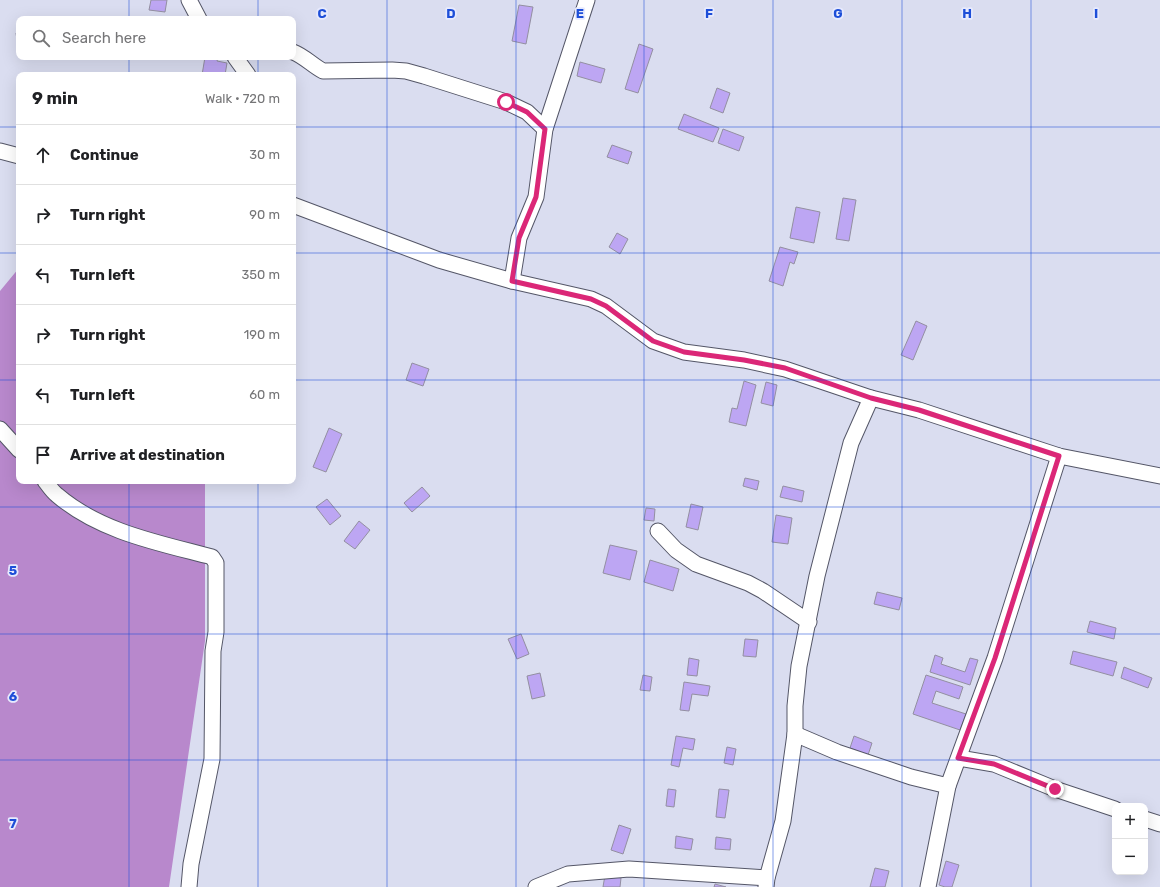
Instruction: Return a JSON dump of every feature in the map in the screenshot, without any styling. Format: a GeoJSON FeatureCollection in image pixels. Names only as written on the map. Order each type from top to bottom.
{"type":"FeatureCollection","features":[{"type":"Feature","properties":{"kind":"street"},"geometry":{"type":"LineString","coordinates":[[189,0],[197,16]]}},
{"type":"Feature","properties":{"kind":"street"},"geometry":{"type":"LineString","coordinates":[[512,281],[519,238],[536,197],[545,129],[587,0]]}},
{"type":"Feature","properties":{"kind":"street"},"geometry":{"type":"LineString","coordinates":[[296,54],[324,71],[392,70],[406,71],[424,76],[506,102],[527,112],[545,129]]}},
{"type":"Feature","properties":{"kind":"street"},"geometry":{"type":"LineString","coordinates":[[237,60],[246,72]]}},
{"type":"Feature","properties":{"kind":"street"},"geometry":{"type":"LineString","coordinates":[[0,151],[16,155]]}},
{"type":"Feature","properties":{"kind":"street"},"geometry":{"type":"LineString","coordinates":[[296,206],[439,260],[512,281],[591,299],[606,306],[653,341],[684,352],[744,360],[785,368],[871,398],[919,410],[1059,456],[1160,476]]}},
{"type":"Feature","properties":{"kind":"street"},"geometry":{"type":"LineString","coordinates":[[536,887],[568,874],[629,870],[767,883],[783,821],[795,734],[797,687],[817,576],[851,443],[871,398]]}},
{"type":"Feature","properties":{"kind":"street"},"geometry":{"type":"LineString","coordinates":[[0,429],[16,447]]}},
{"type":"Feature","properties":{"kind":"street"},"geometry":{"type":"LineString","coordinates":[[928,887],[948,786],[995,658],[1059,456]]}},
{"type":"Feature","properties":{"kind":"street"},"geometry":{"type":"LineString","coordinates":[[48,484],[56,494],[73,508],[99,522],[126,533],[161,544],[212,557],[216,563],[216,632],[213,651],[212,759],[191,864],[189,887]]}},
{"type":"Feature","properties":{"kind":"street"},"geometry":{"type":"LineString","coordinates":[[658,531],[676,550],[696,564],[748,583],[763,591],[809,622]]}},
{"type":"Feature","properties":{"kind":"street"},"geometry":{"type":"LineString","coordinates":[[795,734],[859,760],[912,777],[948,786]]}},
{"type":"Feature","properties":{"kind":"street"},"geometry":{"type":"LineString","coordinates":[[958,758],[994,764],[1055,789],[1112,808]]}},
{"type":"Feature","properties":{"kind":"street"},"geometry":{"type":"LineString","coordinates":[[1148,820],[1160,824]]}},
{"type":"Feature","properties":{"kind":"shaded area"},"geometry":{"type":"Polygon","coordinates":[[[16,272],[16,484],[205,484],[205,641],[169,887],[0,887],[0,291],[16,272]]]}},
{"type":"Feature","properties":{"kind":"building"},"geometry":{"type":"Polygon","coordinates":[[[151,0],[167,0],[165,12],[149,10],[151,0]]]}},
{"type":"Feature","properties":{"kind":"building"},"geometry":{"type":"Polygon","coordinates":[[[519,5],[533,7],[526,44],[512,41],[519,5]]]}},
{"type":"Feature","properties":{"kind":"building"},"geometry":{"type":"Polygon","coordinates":[[[639,44],[653,49],[638,93],[625,89],[639,44]]]}},
{"type":"Feature","properties":{"kind":"building"},"geometry":{"type":"Polygon","coordinates":[[[204,60],[217,60],[227,63],[226,72],[202,72],[204,60]]]}},
{"type":"Feature","properties":{"kind":"building"},"geometry":{"type":"Polygon","coordinates":[[[580,62],[605,69],[601,83],[577,76],[580,62]]]}},
{"type":"Feature","properties":{"kind":"building"},"geometry":{"type":"Polygon","coordinates":[[[717,88],[730,93],[723,113],[710,108],[717,88]]]}},
{"type":"Feature","properties":{"kind":"building"},"geometry":{"type":"Polygon","coordinates":[[[684,114],[719,128],[713,142],[678,129],[684,114]]]}},
{"type":"Feature","properties":{"kind":"building"},"geometry":{"type":"Polygon","coordinates":[[[723,129],[744,137],[739,151],[718,143],[723,129]]]}},
{"type":"Feature","properties":{"kind":"building"},"geometry":{"type":"Polygon","coordinates":[[[612,145],[632,152],[628,164],[607,157],[612,145]]]}},
{"type":"Feature","properties":{"kind":"building"},"geometry":{"type":"Polygon","coordinates":[[[843,198],[856,200],[849,241],[836,239],[843,198]]]}},
{"type":"Feature","properties":{"kind":"building"},"geometry":{"type":"Polygon","coordinates":[[[796,207],[820,212],[814,243],[790,238],[796,207]]]}},
{"type":"Feature","properties":{"kind":"building"},"geometry":{"type":"Polygon","coordinates":[[[617,233],[628,239],[620,254],[609,247],[617,233]]]}},
{"type":"Feature","properties":{"kind":"building"},"geometry":{"type":"Polygon","coordinates":[[[780,247],[798,252],[794,264],[790,262],[783,286],[769,281],[780,247]]]}},
{"type":"Feature","properties":{"kind":"building"},"geometry":{"type":"Polygon","coordinates":[[[916,321],[927,326],[913,360],[901,355],[916,321]]]}},
{"type":"Feature","properties":{"kind":"building"},"geometry":{"type":"Polygon","coordinates":[[[412,363],[429,369],[423,386],[406,380],[412,363]]]}},
{"type":"Feature","properties":{"kind":"building"},"geometry":{"type":"Polygon","coordinates":[[[744,381],[756,385],[746,426],[729,422],[732,408],[737,409],[744,381]]]}},
{"type":"Feature","properties":{"kind":"building"},"geometry":{"type":"Polygon","coordinates":[[[766,382],[777,385],[773,406],[761,403],[766,382]]]}},
{"type":"Feature","properties":{"kind":"building"},"geometry":{"type":"Polygon","coordinates":[[[329,428],[342,434],[326,472],[313,467],[329,428]]]}},
{"type":"Feature","properties":{"kind":"building"},"geometry":{"type":"Polygon","coordinates":[[[745,478],[759,481],[757,490],[743,486],[745,478]]]}},
{"type":"Feature","properties":{"kind":"building"},"geometry":{"type":"Polygon","coordinates":[[[783,486],[804,491],[802,502],[780,497],[783,486]]]}},
{"type":"Feature","properties":{"kind":"building"},"geometry":{"type":"Polygon","coordinates":[[[422,487],[430,496],[412,512],[404,503],[422,487]]]}},
{"type":"Feature","properties":{"kind":"building"},"geometry":{"type":"Polygon","coordinates":[[[327,499],[341,516],[330,525],[316,507],[327,499]]]}},
{"type":"Feature","properties":{"kind":"building"},"geometry":{"type":"Polygon","coordinates":[[[691,504],[703,507],[698,530],[686,527],[691,504]]]}},
{"type":"Feature","properties":{"kind":"building"},"geometry":{"type":"Polygon","coordinates":[[[646,508],[655,509],[654,521],[644,520],[646,508]]]}},
{"type":"Feature","properties":{"kind":"building"},"geometry":{"type":"Polygon","coordinates":[[[776,515],[792,518],[788,544],[772,542],[776,515]]]}},
{"type":"Feature","properties":{"kind":"building"},"geometry":{"type":"Polygon","coordinates":[[[359,521],[370,530],[355,549],[344,541],[359,521]]]}},
{"type":"Feature","properties":{"kind":"building"},"geometry":{"type":"Polygon","coordinates":[[[610,545],[637,551],[630,580],[603,573],[610,545]]]}},
{"type":"Feature","properties":{"kind":"building"},"geometry":{"type":"Polygon","coordinates":[[[650,560],[679,569],[673,591],[644,582],[650,560]]]}},
{"type":"Feature","properties":{"kind":"building"},"geometry":{"type":"Polygon","coordinates":[[[877,592],[902,598],[899,610],[874,604],[877,592]]]}},
{"type":"Feature","properties":{"kind":"building"},"geometry":{"type":"Polygon","coordinates":[[[1090,621],[1116,628],[1114,639],[1087,632],[1090,621]]]}},
{"type":"Feature","properties":{"kind":"building"},"geometry":{"type":"Polygon","coordinates":[[[521,634],[529,654],[517,659],[508,639],[521,634]]]}},
{"type":"Feature","properties":{"kind":"building"},"geometry":{"type":"Polygon","coordinates":[[[745,639],[758,640],[756,657],[743,656],[745,639]]]}},
{"type":"Feature","properties":{"kind":"building"},"geometry":{"type":"Polygon","coordinates":[[[1073,651],[1117,662],[1113,676],[1070,664],[1073,651]]]}},
{"type":"Feature","properties":{"kind":"building"},"geometry":{"type":"Polygon","coordinates":[[[935,655],[943,658],[941,664],[965,672],[970,658],[978,660],[970,685],[930,672],[935,655]]]}},
{"type":"Feature","properties":{"kind":"building"},"geometry":{"type":"Polygon","coordinates":[[[689,658],[699,660],[697,676],[687,675],[689,658]]]}},
{"type":"Feature","properties":{"kind":"building"},"geometry":{"type":"Polygon","coordinates":[[[1124,667],[1152,678],[1148,688],[1121,678],[1124,667]]]}},
{"type":"Feature","properties":{"kind":"building"},"geometry":{"type":"Polygon","coordinates":[[[540,673],[545,696],[532,699],[527,676],[540,673]]]}},
{"type":"Feature","properties":{"kind":"building"},"geometry":{"type":"Polygon","coordinates":[[[643,675],[652,677],[650,691],[640,690],[643,675]]]}},
{"type":"Feature","properties":{"kind":"building"},"geometry":{"type":"Polygon","coordinates":[[[926,675],[963,687],[959,699],[936,691],[932,703],[966,714],[960,730],[913,714],[926,675]]]}},
{"type":"Feature","properties":{"kind":"building"},"geometry":{"type":"Polygon","coordinates":[[[684,682],[710,686],[708,696],[692,694],[689,711],[680,710],[684,682]]]}},
{"type":"Feature","properties":{"kind":"building"},"geometry":{"type":"Polygon","coordinates":[[[676,736],[695,739],[693,750],[683,748],[679,767],[671,765],[676,736]]]}},
{"type":"Feature","properties":{"kind":"building"},"geometry":{"type":"Polygon","coordinates":[[[854,736],[872,743],[868,755],[850,748],[854,736]]]}},
{"type":"Feature","properties":{"kind":"building"},"geometry":{"type":"Polygon","coordinates":[[[727,747],[736,749],[733,765],[724,763],[727,747]]]}},
{"type":"Feature","properties":{"kind":"building"},"geometry":{"type":"Polygon","coordinates":[[[668,789],[676,790],[674,807],[666,806],[668,789]]]}},
{"type":"Feature","properties":{"kind":"building"},"geometry":{"type":"Polygon","coordinates":[[[719,789],[729,790],[725,818],[716,817],[719,789]]]}},
{"type":"Feature","properties":{"kind":"building"},"geometry":{"type":"Polygon","coordinates":[[[619,825],[631,829],[623,854],[611,850],[619,825]]]}},
{"type":"Feature","properties":{"kind":"building"},"geometry":{"type":"Polygon","coordinates":[[[676,836],[693,839],[691,850],[675,848],[676,836]]]}},
{"type":"Feature","properties":{"kind":"building"},"geometry":{"type":"Polygon","coordinates":[[[716,837],[731,839],[730,850],[715,849],[716,837]]]}},
{"type":"Feature","properties":{"kind":"building"},"geometry":{"type":"Polygon","coordinates":[[[946,861],[959,865],[952,887],[939,885],[946,861]]]}},
{"type":"Feature","properties":{"kind":"building"},"geometry":{"type":"Polygon","coordinates":[[[875,868],[889,871],[885,887],[870,887],[875,868]]]}},
{"type":"Feature","properties":{"kind":"building"},"geometry":{"type":"Polygon","coordinates":[[[605,875],[621,878],[620,887],[603,887],[605,875]]]}},
{"type":"Feature","properties":{"kind":"building"},"geometry":{"type":"Polygon","coordinates":[[[715,884],[726,887],[714,887],[715,884]]]}},
{"type":"Feature","properties":{"kind":"route"},"geometry":{"type":"LineString","coordinates":[[506,102],[527,112],[545,129],[536,197],[519,238],[512,281],[591,299],[606,306],[653,341],[684,352],[744,360],[785,368],[871,398],[919,410],[1059,456],[995,658],[958,758],[994,764],[1055,789]]}}]}
